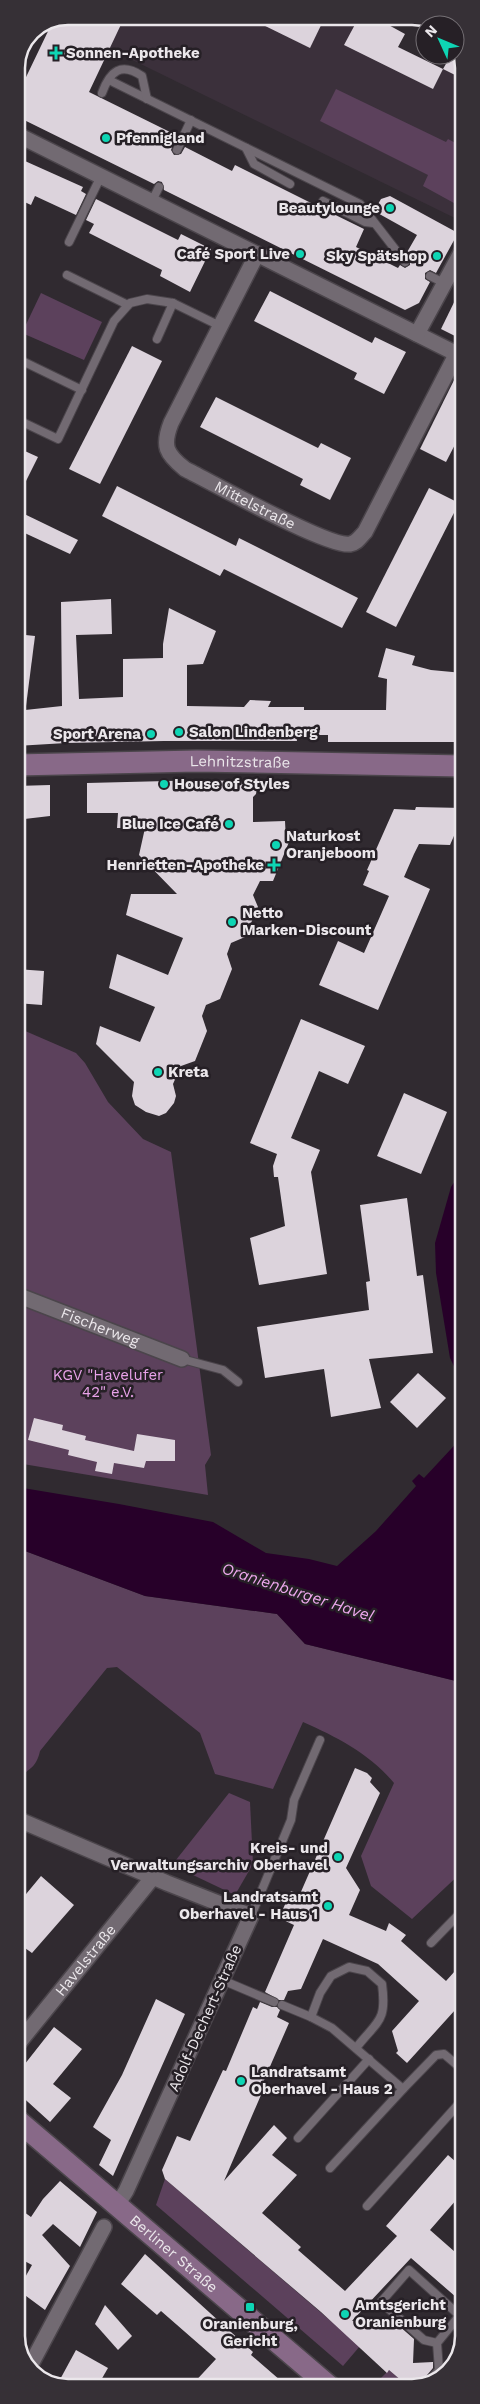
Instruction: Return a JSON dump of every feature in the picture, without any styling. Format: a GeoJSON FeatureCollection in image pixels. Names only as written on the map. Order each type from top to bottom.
{"type":"FeatureCollection","features":[{"type":"Feature","properties":{"kind":"main road","name":"Lehnitzstraße"},"geometry":{"type":"LineString","coordinates":[[25,764],[197,761],[455,766]]}},
{"type":"Feature","properties":{"kind":"main road","name":"Berliner Straße"},"geometry":{"type":"LineString","coordinates":[[25,2127],[321,2379]]}},
{"type":"Feature","properties":{"kind":"street","name":"Mittelstraße"},"geometry":{"type":"LineString","coordinates":[[25,138],[455,353]]}},
{"type":"Feature","properties":{"kind":"street","name":"Mittelstraße"},"geometry":{"type":"LineString","coordinates":[[257,254],[165,437],[166,448],[173,459],[185,469],[323,539],[344,544],[357,542],[365,532],[455,364]]}},
{"type":"Feature","properties":{"kind":"street"},"geometry":{"type":"LineString","coordinates":[[417,334],[437,280],[455,259]]}},
{"type":"Feature","properties":{"kind":"street","name":"Fischerweg"},"geometry":{"type":"LineString","coordinates":[[25,1298],[182,1359]]}},
{"type":"Feature","properties":{"kind":"street"},"geometry":{"type":"LineString","coordinates":[[25,1822],[251,1916]]}},
{"type":"Feature","properties":{"kind":"street","name":"Havelstraße"},"geometry":{"type":"LineString","coordinates":[[25,2034],[153,1877]]}},
{"type":"Feature","properties":{"kind":"street","name":"Adolf-Dechert-Straße"},"geometry":{"type":"LineString","coordinates":[[117,2205],[251,1916]]}},
{"type":"Feature","properties":{"kind":"street"},"geometry":{"type":"LineString","coordinates":[[33,2361],[104,2227]]}},
{"type":"Feature","properties":{"kind":"lane"},"geometry":{"type":"LineString","coordinates":[[102,93],[108,80],[123,68],[132,69],[142,76],[147,99]]}},
{"type":"Feature","properties":{"kind":"lane"},"geometry":{"type":"LineString","coordinates":[[113,82],[360,204],[405,262]]}},
{"type":"Feature","properties":{"kind":"lane"},"geometry":{"type":"LineString","coordinates":[[177,150],[191,120]]}},
{"type":"Feature","properties":{"kind":"lane"},"geometry":{"type":"LineString","coordinates":[[246,148],[254,164],[290,184]]}},
{"type":"Feature","properties":{"kind":"lane"},"geometry":{"type":"LineString","coordinates":[[69,242],[102,176]]}},
{"type":"Feature","properties":{"kind":"lane"},"geometry":{"type":"LineString","coordinates":[[152,201],[159,187]]}},
{"type":"Feature","properties":{"kind":"lane"},"geometry":{"type":"LineString","coordinates":[[324,201],[366,222],[373,223]]}},
{"type":"Feature","properties":{"kind":"lane"},"geometry":{"type":"LineString","coordinates":[[67,276],[128,306]]}},
{"type":"Feature","properties":{"kind":"lane"},"geometry":{"type":"LineString","coordinates":[[25,424],[58,440],[114,321],[130,303],[147,299],[173,304],[220,326]]}},
{"type":"Feature","properties":{"kind":"lane"},"geometry":{"type":"LineString","coordinates":[[157,340],[173,304]]}},
{"type":"Feature","properties":{"kind":"lane"},"geometry":{"type":"LineString","coordinates":[[25,362],[82,390]]}},
{"type":"Feature","properties":{"kind":"lane"},"geometry":{"type":"LineString","coordinates":[[182,1359],[223,1370],[238,1382]]}},
{"type":"Feature","properties":{"kind":"lane","name":"Adolf-Dechert-Straße"},"geometry":{"type":"LineString","coordinates":[[251,1916],[291,1820],[294,1800],[320,1740]]}},
{"type":"Feature","properties":{"kind":"lane"},"geometry":{"type":"LineString","coordinates":[[431,1944],[455,1919]]}},
{"type":"Feature","properties":{"kind":"lane"},"geometry":{"type":"LineString","coordinates":[[311,2017],[320,1993],[331,1976],[349,1967],[367,1971],[382,1984],[383,2016],[356,2048]]}},
{"type":"Feature","properties":{"kind":"lane"},"geometry":{"type":"LineString","coordinates":[[222,1980],[311,2017],[332,2028],[403,2089]]}},
{"type":"Feature","properties":{"kind":"lane"},"geometry":{"type":"LineString","coordinates":[[330,2168],[436,2055],[444,2054],[455,2063]]}},
{"type":"Feature","properties":{"kind":"lane"},"geometry":{"type":"LineString","coordinates":[[298,2138],[369,2059]]}},
{"type":"Feature","properties":{"kind":"lane"},"geometry":{"type":"LineString","coordinates":[[367,2206],[455,2108]]}},
{"type":"Feature","properties":{"kind":"lane"},"geometry":{"type":"LineString","coordinates":[[437,2342],[424,2340],[381,2302],[409,2270],[455,2306]]}},
{"type":"Feature","properties":{"kind":"lane"},"geometry":{"type":"LineString","coordinates":[[439,2369],[437,2342],[455,2320]]}},
{"type":"Feature","properties":{"kind":"shaded area"},"geometry":{"type":"Polygon","coordinates":[[[353,25],[415,55],[415,65],[435,65],[455,75],[455,218],[63,26],[353,25]]]}},
{"type":"Feature","properties":{"kind":"green space"},"geometry":{"type":"Polygon","coordinates":[[[336,89],[446,142],[448,139],[455,143],[455,204],[423,186],[428,175],[320,121],[336,89]]]}},
{"type":"Feature","properties":{"kind":"green space"},"geometry":{"type":"Polygon","coordinates":[[[41,293],[102,322],[84,360],[25,334],[25,327],[41,293]]]}},
{"type":"Feature","properties":{"kind":"green space","name":"KGV \"Havelufer 42\" e.V."},"geometry":{"type":"Polygon","coordinates":[[[25,1031],[76,1053],[85,1063],[108,1102],[143,1139],[171,1152],[211,1455],[205,1465],[208,1495],[25,1464],[25,1031]]]}},
{"type":"Feature","properties":{"kind":"green space"},"geometry":{"type":"Polygon","coordinates":[[[25,1551],[145,1596],[277,1614],[305,1644],[455,1681],[455,1878],[412,1919],[371,1886],[361,1856],[394,1783],[374,1763],[340,1740],[303,1722],[273,1789],[215,1774],[200,1733],[117,1667],[107,1668],[40,1751],[33,1766],[25,1773],[25,1551]]]}},
{"type":"Feature","properties":{"kind":"green space"},"geometry":{"type":"Polygon","coordinates":[[[229,1793],[250,1802],[253,1864],[235,1895],[172,1865],[229,1793]]]}},
{"type":"Feature","properties":{"kind":"green space"},"geometry":{"type":"Polygon","coordinates":[[[165,2179],[360,2346],[343,2366],[156,2205],[165,2179]]]}},
{"type":"Feature","properties":{"kind":"green space"},"geometry":{"type":"Polygon","coordinates":[[[389,2370],[400,2379],[380,2379],[389,2370]]]}},
{"type":"Feature","properties":{"kind":"water"},"geometry":{"type":"Polygon","coordinates":[[[455,1181],[455,1368],[450,1358],[436,1273],[435,1243],[451,1187],[455,1181]]]}},
{"type":"Feature","properties":{"kind":"water","name":"Oranienburger Havel"},"geometry":{"type":"Polygon","coordinates":[[[455,1445],[455,1681],[305,1644],[277,1614],[145,1596],[25,1551],[25,1488],[213,1522],[266,1553],[309,1559],[337,1566],[376,1531],[416,1486],[412,1481],[419,1474],[424,1478],[455,1445]]]}},
{"type":"Feature","properties":{"kind":"building"},"geometry":{"type":"Polygon","coordinates":[[[68,25],[121,25],[89,92],[174,134],[171,140],[174,142],[171,150],[174,155],[181,154],[185,147],[232,171],[235,165],[364,229],[356,247],[398,268],[400,265],[405,268],[410,265],[406,254],[417,235],[374,211],[381,199],[390,196],[455,231],[455,238],[436,273],[430,270],[425,273],[425,279],[430,282],[419,303],[405,310],[164,190],[162,182],[158,181],[154,184],[25,120],[25,79],[49,30],[68,25]]]}},
{"type":"Feature","properties":{"kind":"building"},"geometry":{"type":"Polygon","coordinates":[[[263,25],[321,25],[310,48],[263,25]]]}},
{"type":"Feature","properties":{"kind":"building"},"geometry":{"type":"Polygon","coordinates":[[[355,25],[389,25],[405,34],[398,47],[415,55],[415,65],[435,65],[443,69],[433,89],[344,45],[355,25]]]}},
{"type":"Feature","properties":{"kind":"building"},"geometry":{"type":"Polygon","coordinates":[[[445,65],[455,65],[455,75],[443,69],[445,65]]]}},
{"type":"Feature","properties":{"kind":"building"},"geometry":{"type":"Polygon","coordinates":[[[25,161],[83,187],[81,191],[86,194],[76,215],[35,196],[31,205],[25,202],[25,161]]]}},
{"type":"Feature","properties":{"kind":"building"},"geometry":{"type":"Polygon","coordinates":[[[96,199],[178,240],[181,234],[211,249],[190,292],[160,276],[162,270],[89,233],[94,224],[86,220],[96,199]]]}},
{"type":"Feature","properties":{"kind":"building"},"geometry":{"type":"Polygon","coordinates":[[[270,291],[372,343],[375,337],[406,352],[384,394],[354,379],[357,373],[254,321],[270,291]]]}},
{"type":"Feature","properties":{"kind":"building"},"geometry":{"type":"Polygon","coordinates":[[[455,300],[455,336],[441,329],[455,300]]]}},
{"type":"Feature","properties":{"kind":"building"},"geometry":{"type":"Polygon","coordinates":[[[132,346],[162,361],[100,484],[69,469],[132,346]]]}},
{"type":"Feature","properties":{"kind":"building"},"geometry":{"type":"Polygon","coordinates":[[[455,378],[455,445],[446,462],[420,449],[455,378]]]}},
{"type":"Feature","properties":{"kind":"building"},"geometry":{"type":"Polygon","coordinates":[[[216,397],[318,448],[321,443],[351,458],[330,500],[300,485],[303,479],[200,427],[216,397]]]}},
{"type":"Feature","properties":{"kind":"building"},"geometry":{"type":"Polygon","coordinates":[[[25,451],[38,457],[25,483],[25,451]]]}},
{"type":"Feature","properties":{"kind":"building"},"geometry":{"type":"Polygon","coordinates":[[[117,486],[236,546],[239,538],[358,598],[342,628],[224,569],[220,576],[102,516],[117,486]]]}},
{"type":"Feature","properties":{"kind":"building"},"geometry":{"type":"Polygon","coordinates":[[[429,488],[455,501],[455,511],[396,627],[366,612],[429,488]]]}},
{"type":"Feature","properties":{"kind":"building"},"geometry":{"type":"Polygon","coordinates":[[[25,514],[78,540],[70,554],[25,533],[25,514]]]}},
{"type":"Feature","properties":{"kind":"building"},"geometry":{"type":"Polygon","coordinates":[[[111,599],[112,634],[76,635],[79,699],[123,697],[123,659],[163,658],[163,644],[169,608],[216,631],[203,664],[187,665],[187,706],[244,707],[250,700],[271,701],[268,707],[304,707],[304,710],[386,710],[387,679],[378,677],[386,648],[415,656],[412,665],[431,670],[455,672],[455,742],[328,742],[328,735],[296,735],[297,741],[164,741],[25,745],[25,710],[62,706],[61,602],[111,599]]]}},
{"type":"Feature","properties":{"kind":"building"},"geometry":{"type":"Polygon","coordinates":[[[25,635],[35,636],[25,706],[25,635]]]}},
{"type":"Feature","properties":{"kind":"building"},"geometry":{"type":"Polygon","coordinates":[[[207,780],[252,782],[257,787],[256,794],[253,797],[253,822],[285,821],[286,841],[289,842],[273,881],[260,881],[253,895],[258,907],[245,937],[231,943],[227,954],[232,969],[220,999],[206,1005],[202,1016],[207,1031],[195,1061],[181,1066],[173,1084],[176,1096],[174,1103],[166,1113],[159,1116],[146,1112],[135,1105],[132,1096],[134,1082],[96,1044],[100,1026],[140,1042],[155,1007],[109,988],[117,954],[168,975],[183,938],[126,915],[131,894],[177,894],[139,855],[145,828],[117,828],[118,813],[87,813],[87,783],[207,780]]]}},
{"type":"Feature","properties":{"kind":"building"},"geometry":{"type":"Polygon","coordinates":[[[50,785],[50,816],[25,819],[25,786],[50,785]]]}},
{"type":"Feature","properties":{"kind":"building"},"geometry":{"type":"Polygon","coordinates":[[[416,807],[455,808],[455,833],[450,845],[419,844],[414,854],[404,877],[430,889],[378,1010],[319,985],[338,941],[364,953],[389,896],[363,885],[369,871],[367,870],[394,809],[415,810],[416,807]]]}},
{"type":"Feature","properties":{"kind":"building"},"geometry":{"type":"Polygon","coordinates":[[[25,970],[44,971],[42,1005],[25,1004],[25,970]]]}},
{"type":"Feature","properties":{"kind":"building"},"geometry":{"type":"Polygon","coordinates":[[[301,1019],[365,1046],[348,1084],[319,1071],[291,1138],[320,1150],[311,1172],[327,1274],[259,1285],[250,1238],[285,1226],[278,1177],[274,1177],[273,1166],[277,1154],[250,1143],[301,1019]]]}},
{"type":"Feature","properties":{"kind":"building"},"geometry":{"type":"Polygon","coordinates":[[[404,1093],[447,1112],[421,1174],[377,1156],[404,1093]]]}},
{"type":"Feature","properties":{"kind":"building"},"geometry":{"type":"Polygon","coordinates":[[[407,1198],[417,1276],[423,1275],[433,1353],[369,1359],[381,1408],[331,1417],[324,1369],[265,1378],[257,1327],[369,1310],[366,1282],[370,1281],[360,1205],[407,1198]]]}},
{"type":"Feature","properties":{"kind":"building"},"geometry":{"type":"Polygon","coordinates":[[[418,1373],[446,1398],[417,1428],[390,1402],[418,1373]]]}},
{"type":"Feature","properties":{"kind":"building"},"geometry":{"type":"Polygon","coordinates":[[[34,1418],[63,1425],[62,1430],[86,1436],[85,1440],[134,1451],[137,1434],[175,1440],[175,1461],[146,1461],[144,1468],[114,1463],[112,1474],[95,1471],[97,1462],[68,1455],[69,1450],[28,1440],[34,1418]]]}},
{"type":"Feature","properties":{"kind":"building","name":"Landratsamt Oberhavel - Haus 1"},"geometry":{"type":"Polygon","coordinates":[[[355,1768],[367,1773],[372,1778],[370,1782],[380,1793],[346,1868],[360,1890],[349,1915],[386,1931],[389,1923],[406,1935],[401,1941],[446,1981],[455,1971],[455,2010],[407,2063],[396,2053],[398,2051],[392,2031],[419,2001],[378,1964],[323,1939],[301,1989],[288,1991],[284,2000],[279,2000],[265,1992],[294,1925],[279,1918],[291,1891],[300,1894],[355,1768]]]}},
{"type":"Feature","properties":{"kind":"building"},"geometry":{"type":"Polygon","coordinates":[[[41,1876],[74,1905],[32,1953],[25,1948],[25,1895],[41,1876]]]}},
{"type":"Feature","properties":{"kind":"building"},"geometry":{"type":"Polygon","coordinates":[[[156,1999],[185,2014],[113,2176],[99,2165],[111,2140],[93,2127],[122,2075],[156,1999]]]}},
{"type":"Feature","properties":{"kind":"building"},"geometry":{"type":"Polygon","coordinates":[[[260,2002],[277,2007],[280,2010],[277,2017],[289,2023],[258,2094],[261,2095],[224,2181],[274,2125],[287,2138],[272,2155],[297,2175],[262,2213],[301,2247],[298,2250],[345,2291],[397,2236],[386,2226],[448,2155],[455,2161],[455,2201],[430,2230],[455,2252],[455,2296],[411,2258],[352,2321],[390,2318],[414,2339],[413,2363],[433,2362],[433,2368],[425,2377],[400,2379],[389,2370],[387,2373],[321,2312],[165,2179],[162,2170],[177,2136],[190,2141],[223,2070],[226,2071],[253,2007],[257,2009],[260,2002]]]}},
{"type":"Feature","properties":{"kind":"building"},"geometry":{"type":"Polygon","coordinates":[[[54,2027],[82,2049],[53,2084],[71,2098],[50,2122],[25,2099],[25,2064],[54,2027]]]}},
{"type":"Feature","properties":{"kind":"building"},"geometry":{"type":"Polygon","coordinates":[[[60,2181],[97,2212],[80,2247],[53,2224],[42,2235],[70,2266],[45,2310],[25,2295],[25,2278],[32,2265],[25,2261],[25,2213],[31,2217],[43,2199],[60,2181]]]}},
{"type":"Feature","properties":{"kind":"building"},"geometry":{"type":"Polygon","coordinates":[[[145,2254],[253,2352],[251,2355],[279,2379],[197,2379],[216,2359],[161,2311],[157,2315],[121,2284],[145,2254]]]}},
{"type":"Feature","properties":{"kind":"building"},"geometry":{"type":"Polygon","coordinates":[[[105,2305],[132,2336],[118,2350],[95,2324],[105,2305]]]}},
{"type":"Feature","properties":{"kind":"building"},"geometry":{"type":"Polygon","coordinates":[[[76,2350],[108,2368],[102,2379],[61,2378],[76,2350]]]}},
{"type":"Feature","properties":{"kind":"place","name":"Sonnen-Apotheke"},"geometry":{"type":"Point","coordinates":[56,53]}},
{"type":"Feature","properties":{"kind":"place","name":"Pfennigland"},"geometry":{"type":"Point","coordinates":[106,138]}},
{"type":"Feature","properties":{"kind":"place","name":"Beautylounge"},"geometry":{"type":"Point","coordinates":[390,208]}},
{"type":"Feature","properties":{"kind":"place","name":"Café Sport Live"},"geometry":{"type":"Point","coordinates":[300,254]}},
{"type":"Feature","properties":{"kind":"place","name":"Sky Spätshop"},"geometry":{"type":"Point","coordinates":[437,256]}},
{"type":"Feature","properties":{"kind":"place","name":"Salon Lindenberg"},"geometry":{"type":"Point","coordinates":[179,732]}},
{"type":"Feature","properties":{"kind":"place","name":"Sport Arena"},"geometry":{"type":"Point","coordinates":[151,734]}},
{"type":"Feature","properties":{"kind":"place","name":"House of Styles"},"geometry":{"type":"Point","coordinates":[164,784]}},
{"type":"Feature","properties":{"kind":"place","name":"Blue Ice Café"},"geometry":{"type":"Point","coordinates":[229,824]}},
{"type":"Feature","properties":{"kind":"place","name":"Naturkost Oranjeboom"},"geometry":{"type":"Point","coordinates":[276,845]}},
{"type":"Feature","properties":{"kind":"place","name":"Henrietten-Apotheke"},"geometry":{"type":"Point","coordinates":[274,865]}},
{"type":"Feature","properties":{"kind":"place","name":"Netto Marken-Discount"},"geometry":{"type":"Point","coordinates":[232,922]}},
{"type":"Feature","properties":{"kind":"place","name":"Kreta"},"geometry":{"type":"Point","coordinates":[158,1072]}},
{"type":"Feature","properties":{"kind":"place","name":"Kreis- und Verwaltungsarchiv Oberhavel"},"geometry":{"type":"Point","coordinates":[338,1857]}},
{"type":"Feature","properties":{"kind":"place","name":"Landratsamt Oberhavel - Haus 1"},"geometry":{"type":"Point","coordinates":[328,1906]}},
{"type":"Feature","properties":{"kind":"place","name":"Landratsamt Oberhavel - Haus 2"},"geometry":{"type":"Point","coordinates":[241,2081]}},
{"type":"Feature","properties":{"kind":"place","name":"Oranienburg, Gericht"},"geometry":{"type":"Point","coordinates":[250,2307]}},
{"type":"Feature","properties":{"kind":"place","name":"Amtsgericht Oranienburg"},"geometry":{"type":"Point","coordinates":[345,2314]}}]}
